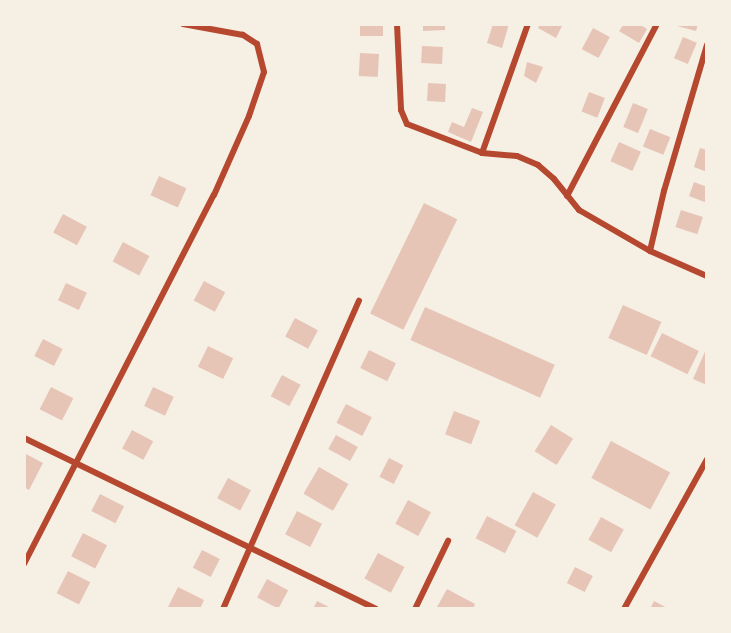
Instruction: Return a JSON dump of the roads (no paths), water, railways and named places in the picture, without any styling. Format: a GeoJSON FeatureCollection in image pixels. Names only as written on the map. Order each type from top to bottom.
{"type":"FeatureCollection","features":[{"type":"Feature","properties":{"kind":"street"},"geometry":{"type":"LineString","coordinates":[[24,564],[214,195],[249,116],[264,72],[257,44],[243,35],[183,24]]}},
{"type":"Feature","properties":{"kind":"street"},"geometry":{"type":"LineString","coordinates":[[397,24],[401,110],[407,124],[482,153],[517,156],[538,165],[579,210],[650,251],[707,276]]}},
{"type":"Feature","properties":{"kind":"street"},"geometry":{"type":"LineString","coordinates":[[482,153],[528,24]]}},
{"type":"Feature","properties":{"kind":"street"},"geometry":{"type":"LineString","coordinates":[[567,196],[657,24]]}},
{"type":"Feature","properties":{"kind":"street"},"geometry":{"type":"LineString","coordinates":[[650,251],[664,191],[707,45]]}},
{"type":"Feature","properties":{"kind":"street"},"geometry":{"type":"LineString","coordinates":[[222,609],[359,301]]}},
{"type":"Feature","properties":{"kind":"street"},"geometry":{"type":"LineString","coordinates":[[24,438],[376,609]]}},
{"type":"Feature","properties":{"kind":"street"},"geometry":{"type":"LineString","coordinates":[[624,609],[707,459]]}},
{"type":"Feature","properties":{"kind":"street"},"geometry":{"type":"LineString","coordinates":[[415,609],[448,541]]}}]}
